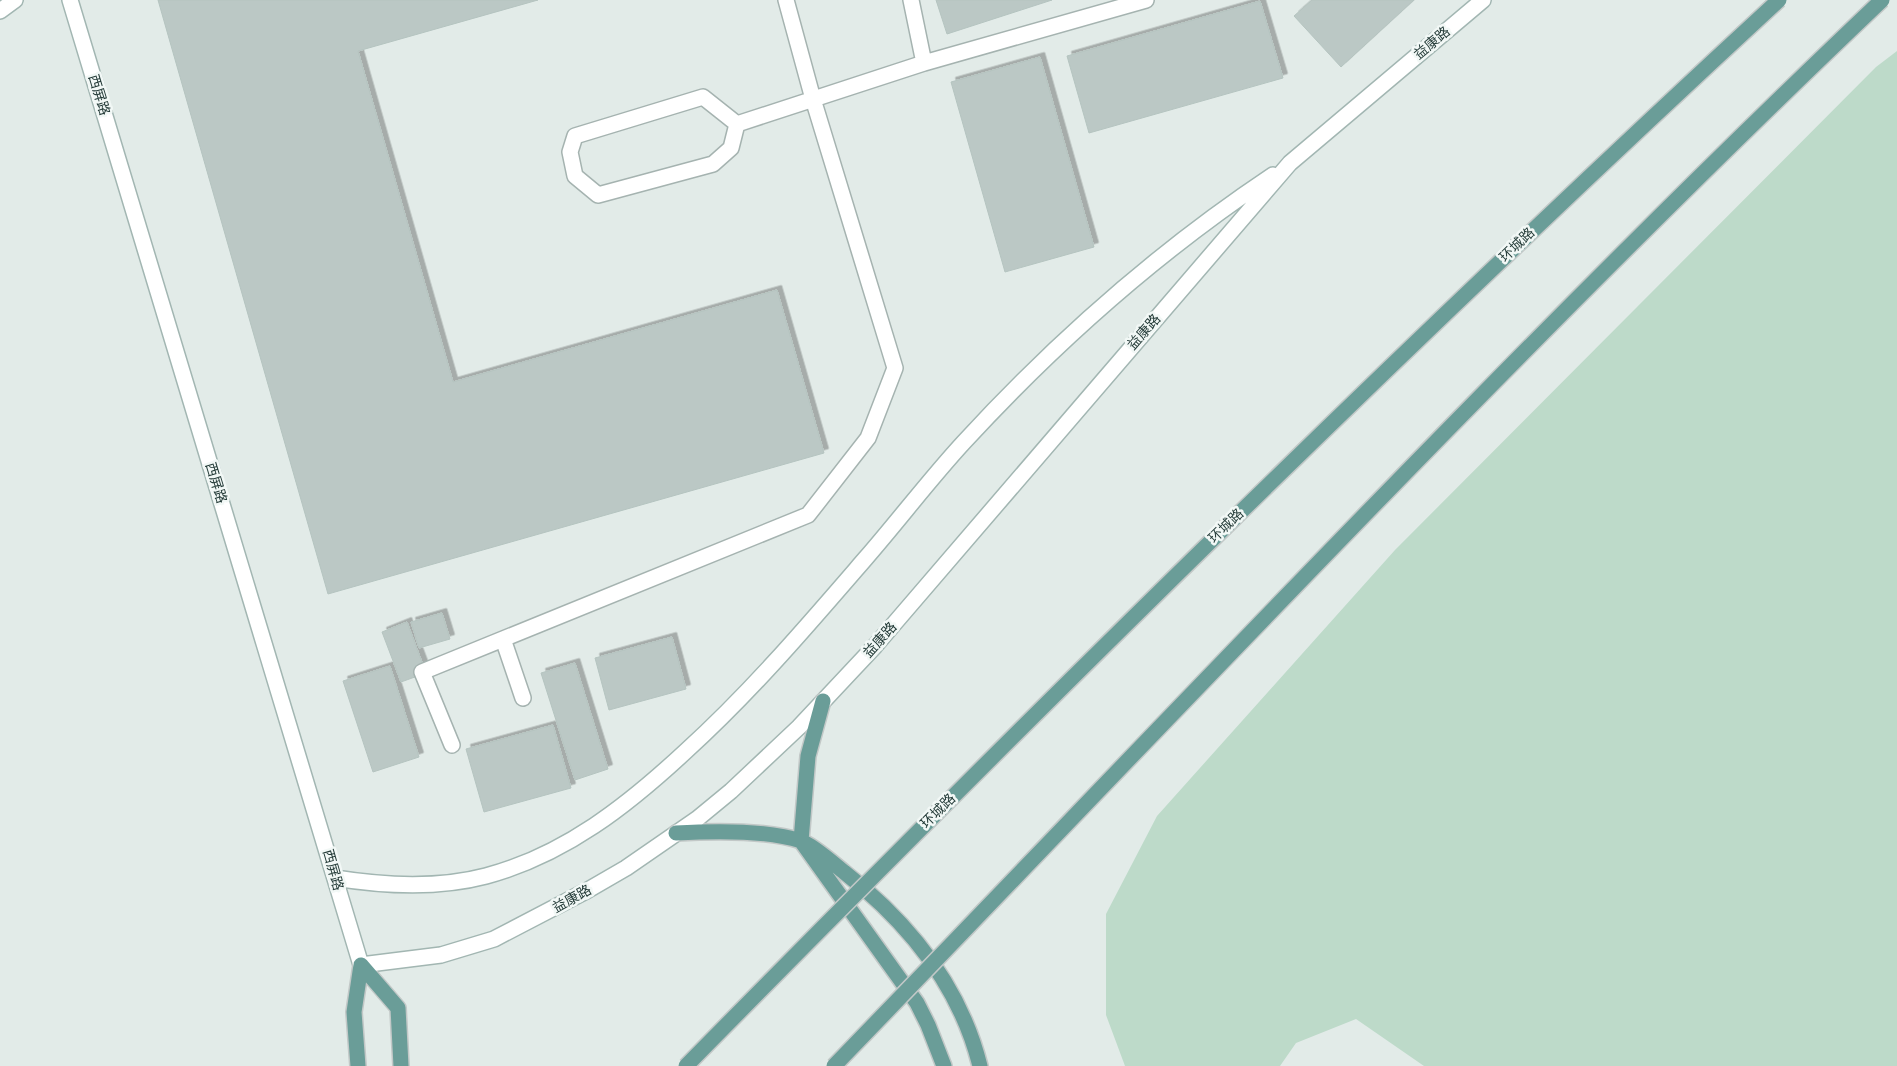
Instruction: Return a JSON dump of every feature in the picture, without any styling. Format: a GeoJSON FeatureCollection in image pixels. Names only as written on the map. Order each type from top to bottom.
{"type":"FeatureCollection","features":[{"type":"Feature","properties":{"kind":"main road"},"geometry":{"type":"LineString","coordinates":[[0,12],[15,0]]}},
{"type":"Feature","properties":{"kind":"main road","name":"西屏路"},"geometry":{"type":"LineString","coordinates":[[70,0],[361,965]]}},
{"type":"Feature","properties":{"kind":"main road"},"geometry":{"type":"LineString","coordinates":[[452,745],[422,672],[808,515],[868,438],[895,368],[813,99],[786,0]]}},
{"type":"Feature","properties":{"kind":"main road"},"geometry":{"type":"LineString","coordinates":[[911,0],[924,63]]}},
{"type":"Feature","properties":{"kind":"main road"},"geometry":{"type":"LineString","coordinates":[[737,124],[924,63],[1146,0]]}},
{"type":"Feature","properties":{"kind":"main road","name":"益康路"},"geometry":{"type":"LineString","coordinates":[[335,878],[379,884],[419,885],[483,876],[520,865],[558,848],[628,802],[703,736],[768,668],[866,559],[961,445],[1035,368],[1107,303],[1190,233],[1290,163],[1483,0]]}},
{"type":"Feature","properties":{"kind":"main road","name":"环城路"},"geometry":{"type":"LineString","coordinates":[[686,1066],[1212,539],[1558,206],[1779,0]]}},
{"type":"Feature","properties":{"kind":"main road"},"geometry":{"type":"LineString","coordinates":[[834,1066],[1446,433],[1715,162],[1882,0]]}},
{"type":"Feature","properties":{"kind":"main road"},"geometry":{"type":"LineString","coordinates":[[703,98],[737,124],[731,148],[713,164],[598,195],[574,176],[570,152],[575,136],[703,98]]}},
{"type":"Feature","properties":{"kind":"main road","name":"益康路"},"geometry":{"type":"LineString","coordinates":[[361,965],[441,955],[494,939],[588,890],[676,833],[738,784],[823,701],[900,617],[1290,163]]}},
{"type":"Feature","properties":{"kind":"main road"},"geometry":{"type":"LineString","coordinates":[[503,639],[523,698]]}},
{"type":"Feature","properties":{"kind":"main road"},"geometry":{"type":"LineString","coordinates":[[823,701],[808,756],[801,841],[917,1003],[944,1066]]}},
{"type":"Feature","properties":{"kind":"main road"},"geometry":{"type":"LineString","coordinates":[[676,833],[734,833],[801,841],[867,890],[910,933],[952,993],[968,1026],[980,1066]]}},
{"type":"Feature","properties":{"kind":"main road"},"geometry":{"type":"LineString","coordinates":[[358,1066],[354,1012],[361,965]]}},
{"type":"Feature","properties":{"kind":"main road"},"geometry":{"type":"LineString","coordinates":[[361,965],[398,1008],[401,1066]]}},
{"type":"Feature","properties":{"kind":"green space"},"geometry":{"type":"Polygon","coordinates":[[[1897,51],[1897,1066],[1424,1066],[1356,1019],[1296,1043],[1280,1066],[1125,1066],[1106,1015],[1106,914],[1157,816],[1395,550],[1876,67],[1897,51]]]}},
{"type":"Feature","properties":{"kind":"building"},"geometry":{"type":"Polygon","coordinates":[[[158,0],[538,0],[358,51],[453,382],[777,290],[824,453],[328,594],[158,0]]]}},
{"type":"Feature","properties":{"kind":"building"},"geometry":{"type":"Polygon","coordinates":[[[936,0],[1052,0],[947,34],[936,0]]]}},
{"type":"Feature","properties":{"kind":"building"},"geometry":{"type":"Polygon","coordinates":[[[1312,0],[1414,0],[1341,67],[1294,16],[1312,0]]]}},
{"type":"Feature","properties":{"kind":"building"},"geometry":{"type":"Polygon","coordinates":[[[1260,1],[1283,78],[1089,133],[1067,56],[1260,1]]]}},
{"type":"Feature","properties":{"kind":"building"},"geometry":{"type":"Polygon","coordinates":[[[1040,57],[1094,247],[1005,272],[951,82],[1040,57]]]}},
{"type":"Feature","properties":{"kind":"building"},"geometry":{"type":"Polygon","coordinates":[[[442,613],[450,639],[419,648],[411,622],[442,613]]]}},
{"type":"Feature","properties":{"kind":"building"},"geometry":{"type":"Polygon","coordinates":[[[407,622],[426,673],[401,682],[382,632],[407,622]]]}},
{"type":"Feature","properties":{"kind":"building"},"geometry":{"type":"Polygon","coordinates":[[[672,637],[686,689],[609,710],[595,658],[672,637]]]}},
{"type":"Feature","properties":{"kind":"building"},"geometry":{"type":"Polygon","coordinates":[[[575,663],[608,769],[575,780],[541,673],[575,663]]]}},
{"type":"Feature","properties":{"kind":"building"},"geometry":{"type":"Polygon","coordinates":[[[390,666],[419,757],[373,772],[343,681],[390,666]]]}},
{"type":"Feature","properties":{"kind":"building"},"geometry":{"type":"Polygon","coordinates":[[[553,725],[571,788],[484,812],[466,749],[553,725]]]}}]}
